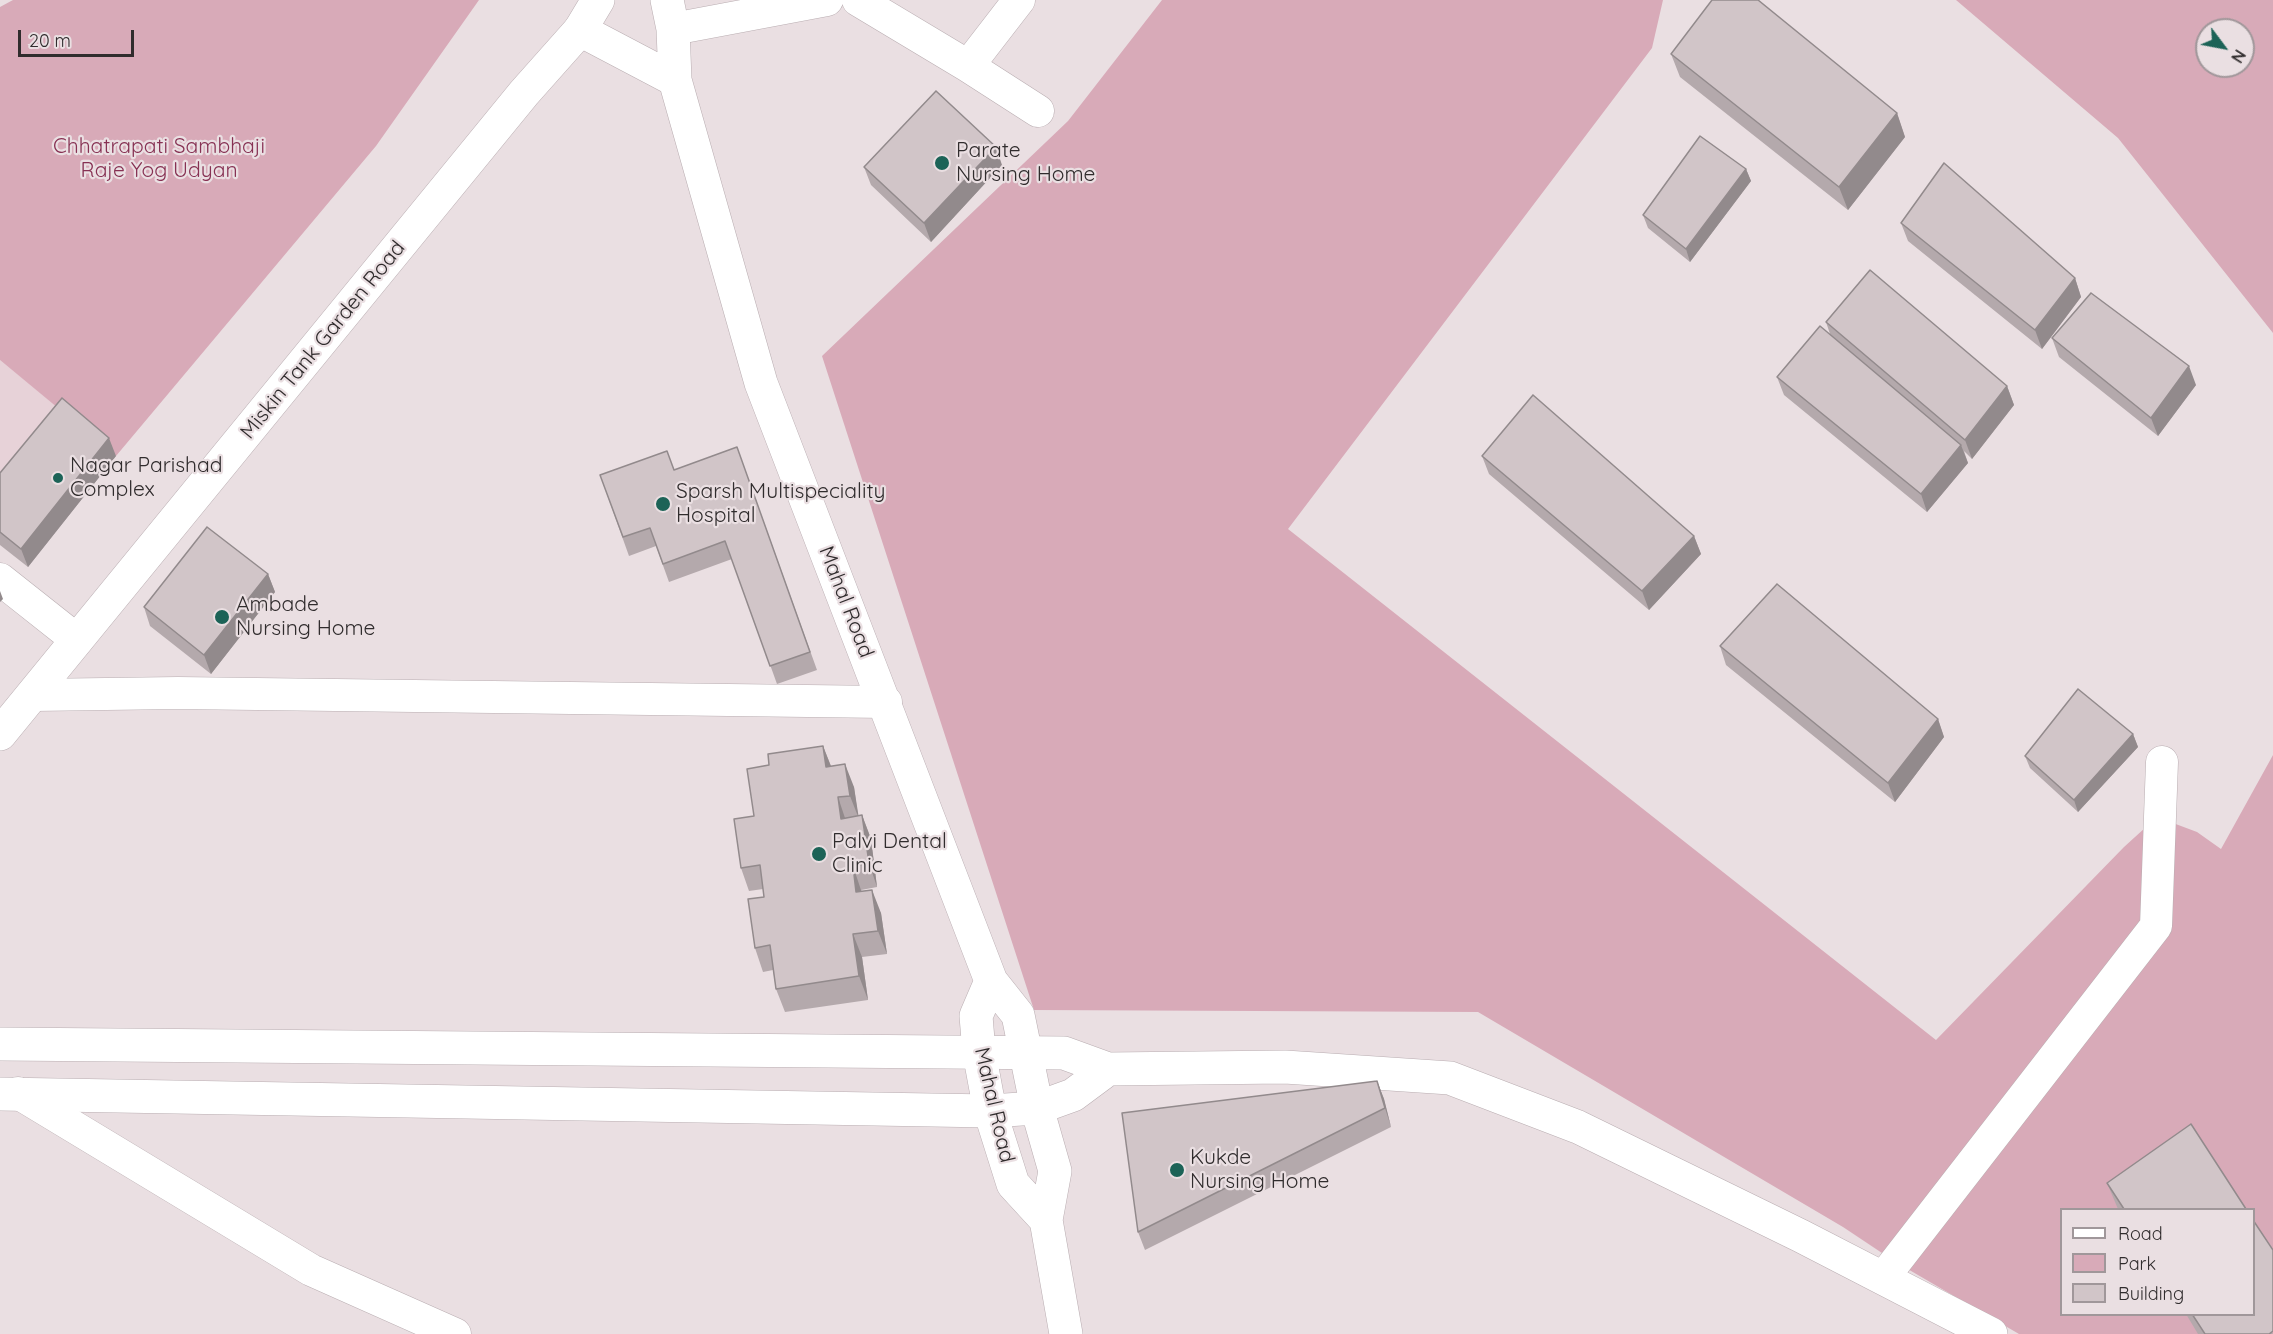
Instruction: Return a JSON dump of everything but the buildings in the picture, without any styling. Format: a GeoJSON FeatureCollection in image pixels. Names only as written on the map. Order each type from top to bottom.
{"type":"FeatureCollection","features":[{"type":"Feature","properties":{"kind":"main road","name":"Miskin Tank Garden Road"},"geometry":{"type":"LineString","coordinates":[[0,734],[524,93],[580,30],[598,0]]}},
{"type":"Feature","properties":{"kind":"main road","name":"Mahal Road"},"geometry":{"type":"LineString","coordinates":[[670,15],[675,80],[761,384],[886,702],[991,981],[1018,1015],[1037,1108],[1055,1171],[1046,1220],[1066,1334]]}},
{"type":"Feature","properties":{"kind":"main road"},"geometry":{"type":"LineString","coordinates":[[580,30],[675,80]]}},
{"type":"Feature","properties":{"kind":"main road","name":"Mahal Road"},"geometry":{"type":"LineString","coordinates":[[991,981],[976,1016],[990,1111],[1013,1184],[1046,1220]]}},
{"type":"Feature","properties":{"kind":"main road"},"geometry":{"type":"LineString","coordinates":[[0,1044],[1064,1053],[1108,1070],[1286,1067],[1450,1078],[1578,1127],[1992,1334]]}},
{"type":"Feature","properties":{"kind":"main road"},"geometry":{"type":"LineString","coordinates":[[9,1094],[990,1111],[1037,1108],[1073,1095],[1108,1070]]}},
{"type":"Feature","properties":{"kind":"street"},"geometry":{"type":"LineString","coordinates":[[670,15],[827,0]]}},
{"type":"Feature","properties":{"kind":"street"},"geometry":{"type":"LineString","coordinates":[[858,0],[1038,111]]}},
{"type":"Feature","properties":{"kind":"street"},"geometry":{"type":"LineString","coordinates":[[968,66],[1019,0]]}},
{"type":"Feature","properties":{"kind":"street"},"geometry":{"type":"LineString","coordinates":[[0,579],[78,640]]}},
{"type":"Feature","properties":{"kind":"street"},"geometry":{"type":"LineString","coordinates":[[33,695],[178,693],[886,702]]}},
{"type":"Feature","properties":{"kind":"street"},"geometry":{"type":"LineString","coordinates":[[1883,1278],[2156,926],[2162,762]]}},
{"type":"Feature","properties":{"kind":"street"},"geometry":{"type":"LineString","coordinates":[[9,1094],[311,1270],[455,1334]]}},
{"type":"Feature","properties":{"kind":"shaded area"},"geometry":{"type":"Polygon","coordinates":[[[0,360],[69,416],[0,500],[0,360]]]}},
{"type":"Feature","properties":{"kind":"green space","name":"Chhatrapati Sambhaji Raje Yog Udyan"},"geometry":{"type":"Polygon","coordinates":[[[13,0],[479,0],[376,146],[116,456],[0,360],[0,7],[13,0]]]}},
{"type":"Feature","properties":{"kind":"green space"},"geometry":{"type":"Polygon","coordinates":[[[1162,0],[1663,0],[1652,48],[1288,529],[1936,1040],[2124,847],[2157,817],[2197,832],[2221,849],[2273,755],[2273,1334],[2019,1334],[1894,1261],[1843,1227],[1478,1012],[1034,1010],[822,356],[1068,121],[1162,0]]]}},
{"type":"Feature","properties":{"kind":"green space"},"geometry":{"type":"Polygon","coordinates":[[[1956,0],[2273,0],[2273,333],[2118,138],[1956,0]]]}},
{"type":"Feature","properties":{"kind":"place","name":"Parate Nursing Home"},"geometry":{"type":"Point","coordinates":[942,163]}},
{"type":"Feature","properties":{"kind":"place","name":"Nagar Parishad Complex"},"geometry":{"type":"Point","coordinates":[58,478]}},
{"type":"Feature","properties":{"kind":"place","name":"Sparsh Multispeciality Hospital"},"geometry":{"type":"Point","coordinates":[663,504]}},
{"type":"Feature","properties":{"kind":"place","name":"Ambade Nursing Home"},"geometry":{"type":"Point","coordinates":[222,617]}},
{"type":"Feature","properties":{"kind":"place","name":"Palvi Dental Clinic"},"geometry":{"type":"Point","coordinates":[819,854]}},
{"type":"Feature","properties":{"kind":"place","name":"Kukde Nursing Home"},"geometry":{"type":"Point","coordinates":[1177,1170]}}]}
